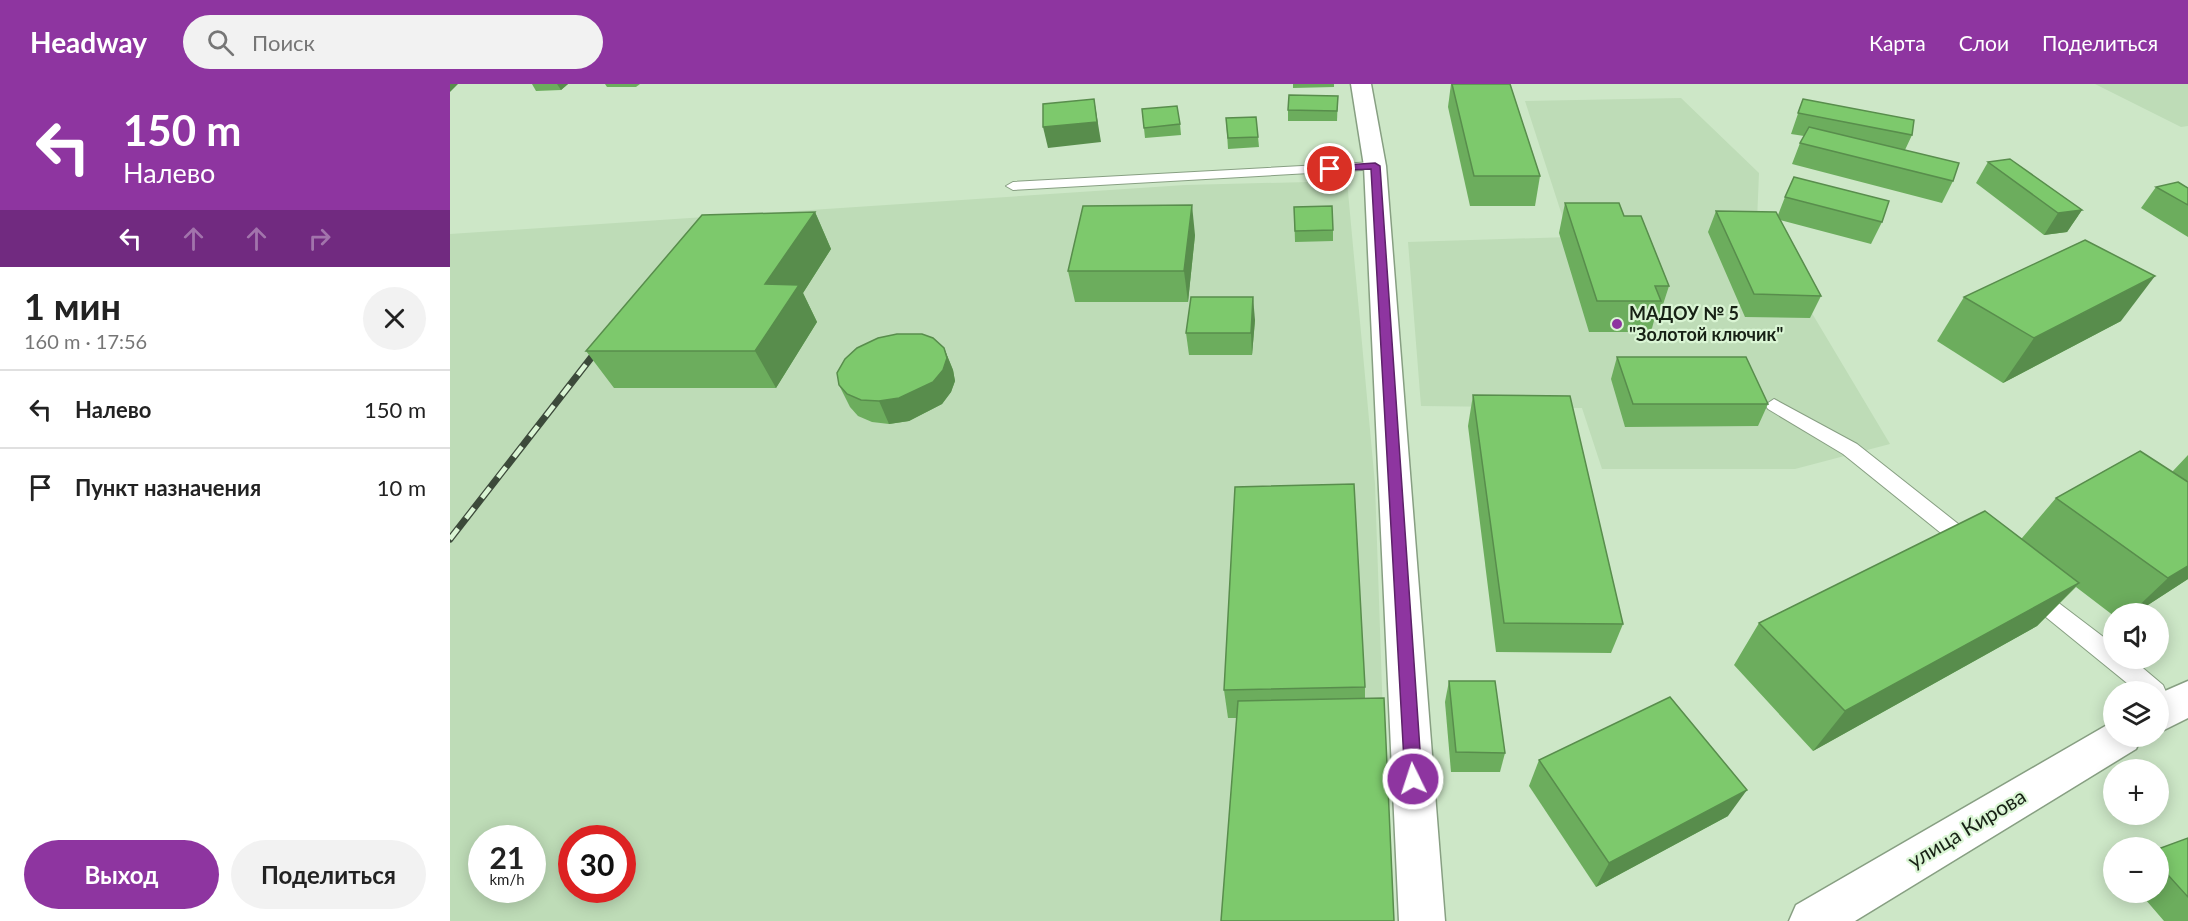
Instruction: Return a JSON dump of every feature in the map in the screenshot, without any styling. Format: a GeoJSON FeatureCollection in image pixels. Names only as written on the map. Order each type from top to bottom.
{"type":"FeatureCollection","features":[{"type":"Feature","properties":{"kind":"street"},"geometry":{"type":"LineString","coordinates":[[1361,84],[1375,166],[1422,921]]}},
{"type":"Feature","properties":{"kind":"street","name":"улица Кирова"},"geometry":{"type":"LineString","coordinates":[[1812,921],[2104,747]]}},
{"type":"Feature","properties":{"kind":"lane"},"geometry":{"type":"LineString","coordinates":[[1013,186],[1375,166]]}},
{"type":"Feature","properties":{"kind":"lane"},"geometry":{"type":"LineString","coordinates":[[1773,405],[1850,449],[1986,557]]}},
{"type":"Feature","properties":{"kind":"lane"},"geometry":{"type":"LineString","coordinates":[[2014,579],[2103,649]]}},
{"type":"Feature","properties":{"kind":"lane"},"geometry":{"type":"LineString","coordinates":[[2128,669],[2142,681]]}},
{"type":"Feature","properties":{"kind":"shaded area"},"geometry":{"type":"Polygon","coordinates":[[[2095,84],[2188,84],[2188,126],[2181,127],[2095,84]]]}},
{"type":"Feature","properties":{"kind":"shaded area","name":"МАДОУ № 5 \"Золотой ключик\""},"geometry":{"type":"Polygon","coordinates":[[[1681,98],[1759,173],[1757,221],[1890,444],[1795,469],[1602,469],[1582,408],[1421,406],[1408,242],[1569,237],[1525,101],[1681,98]]]}},
{"type":"Feature","properties":{"kind":"shaded area"},"geometry":{"type":"Polygon","coordinates":[[[1347,181],[1375,484],[1390,921],[450,921],[450,234],[1185,185],[1347,181]]]}},
{"type":"Feature","properties":{"kind":"building"},"geometry":{"type":"Polygon","coordinates":[[[1452,84],[1510,84],[1540,176],[1474,176],[1452,84]]]}},
{"type":"Feature","properties":{"kind":"building"},"geometry":{"type":"Polygon","coordinates":[[[1289,95],[1338,96],[1337,111],[1288,110],[1289,95]]]}},
{"type":"Feature","properties":{"kind":"building"},"geometry":{"type":"Polygon","coordinates":[[[1094,99],[1097,122],[1043,127],[1043,104],[1094,99]]]}},
{"type":"Feature","properties":{"kind":"building"},"geometry":{"type":"Polygon","coordinates":[[[1803,99],[1914,120],[1912,135],[1798,113],[1803,99]]]}},
{"type":"Feature","properties":{"kind":"building"},"geometry":{"type":"Polygon","coordinates":[[[1177,106],[1180,124],[1144,128],[1142,109],[1177,106]]]}},
{"type":"Feature","properties":{"kind":"building"},"geometry":{"type":"Polygon","coordinates":[[[1256,117],[1258,137],[1228,138],[1226,118],[1256,117]]]}},
{"type":"Feature","properties":{"kind":"building"},"geometry":{"type":"Polygon","coordinates":[[[1809,127],[1959,163],[1953,181],[1800,143],[1809,127]]]}},
{"type":"Feature","properties":{"kind":"building"},"geometry":{"type":"Polygon","coordinates":[[[2010,159],[2082,210],[2058,213],[1988,162],[2010,159]]]}},
{"type":"Feature","properties":{"kind":"building"},"geometry":{"type":"Polygon","coordinates":[[[1794,177],[1889,201],[1882,222],[1785,197],[1794,177]]]}},
{"type":"Feature","properties":{"kind":"building"},"geometry":{"type":"Polygon","coordinates":[[[2178,182],[2188,188],[2188,205],[2156,187],[2178,182]]]}},
{"type":"Feature","properties":{"kind":"building"},"geometry":{"type":"Polygon","coordinates":[[[1565,203],[1619,203],[1624,216],[1641,216],[1669,286],[1655,286],[1661,301],[1597,301],[1565,203]]]}},
{"type":"Feature","properties":{"kind":"building"},"geometry":{"type":"Polygon","coordinates":[[[1192,205],[1184,271],[1068,271],[1083,206],[1192,205]]]}},
{"type":"Feature","properties":{"kind":"building"},"geometry":{"type":"Polygon","coordinates":[[[1332,206],[1333,230],[1295,231],[1294,207],[1332,206]]]}},
{"type":"Feature","properties":{"kind":"building"},"geometry":{"type":"Polygon","coordinates":[[[1716,211],[1776,212],[1821,296],[1754,294],[1716,211]]]}},
{"type":"Feature","properties":{"kind":"building"},"geometry":{"type":"Polygon","coordinates":[[[815,212],[765,284],[799,285],[755,351],[586,351],[702,215],[815,212]]]}},
{"type":"Feature","properties":{"kind":"building"},"geometry":{"type":"Polygon","coordinates":[[[2085,240],[2155,276],[2034,338],[1964,297],[2085,240]]]}},
{"type":"Feature","properties":{"kind":"building"},"geometry":{"type":"Polygon","coordinates":[[[1191,297],[1253,297],[1251,333],[1186,333],[1191,297]]]}},
{"type":"Feature","properties":{"kind":"building"},"geometry":{"type":"Polygon","coordinates":[[[897,334],[922,334],[933,338],[944,348],[947,358],[943,370],[933,382],[899,398],[879,401],[861,400],[847,394],[839,385],[837,373],[845,359],[857,348],[878,338],[897,334]]]}},
{"type":"Feature","properties":{"kind":"building"},"geometry":{"type":"Polygon","coordinates":[[[1617,357],[1746,357],[1768,404],[1633,404],[1617,357]]]}},
{"type":"Feature","properties":{"kind":"building"},"geometry":{"type":"Polygon","coordinates":[[[1473,395],[1570,396],[1623,624],[1504,623],[1473,395]]]}},
{"type":"Feature","properties":{"kind":"building"},"geometry":{"type":"Polygon","coordinates":[[[2140,451],[2188,482],[2188,566],[2168,578],[2056,498],[2140,451]]]}},
{"type":"Feature","properties":{"kind":"building"},"geometry":{"type":"Polygon","coordinates":[[[1354,484],[1365,687],[1224,690],[1235,487],[1354,484]]]}},
{"type":"Feature","properties":{"kind":"building"},"geometry":{"type":"Polygon","coordinates":[[[1985,511],[2079,583],[1845,711],[1759,623],[1985,511]]]}},
{"type":"Feature","properties":{"kind":"building"},"geometry":{"type":"Polygon","coordinates":[[[1449,681],[1495,681],[1505,753],[1456,752],[1449,681]]]}},
{"type":"Feature","properties":{"kind":"building"},"geometry":{"type":"Polygon","coordinates":[[[1670,697],[1747,790],[1609,863],[1539,760],[1670,697]]]}},
{"type":"Feature","properties":{"kind":"building"},"geometry":{"type":"Polygon","coordinates":[[[1384,698],[1394,921],[1221,921],[1238,701],[1384,698]]]}},
{"type":"Feature","properties":{"kind":"building"},"geometry":{"type":"Polygon","coordinates":[[[2188,838],[2188,897],[2169,876],[2169,845],[2188,838]]]}},
{"type":"Feature","properties":{"kind":"railway"},"geometry":{"type":"LineString","coordinates":[[450,539],[601,345]]}},
{"type":"Feature","properties":{"kind":"place","name":"МАДОУ № 5 \"Золотой ключик\""},"geometry":{"type":"Point","coordinates":[1617,324]}},
{"type":"Feature","properties":{"kind":"route"},"geometry":{"type":"LineString","coordinates":[[1330,169],[1375,166],[1413,779]]}}]}
